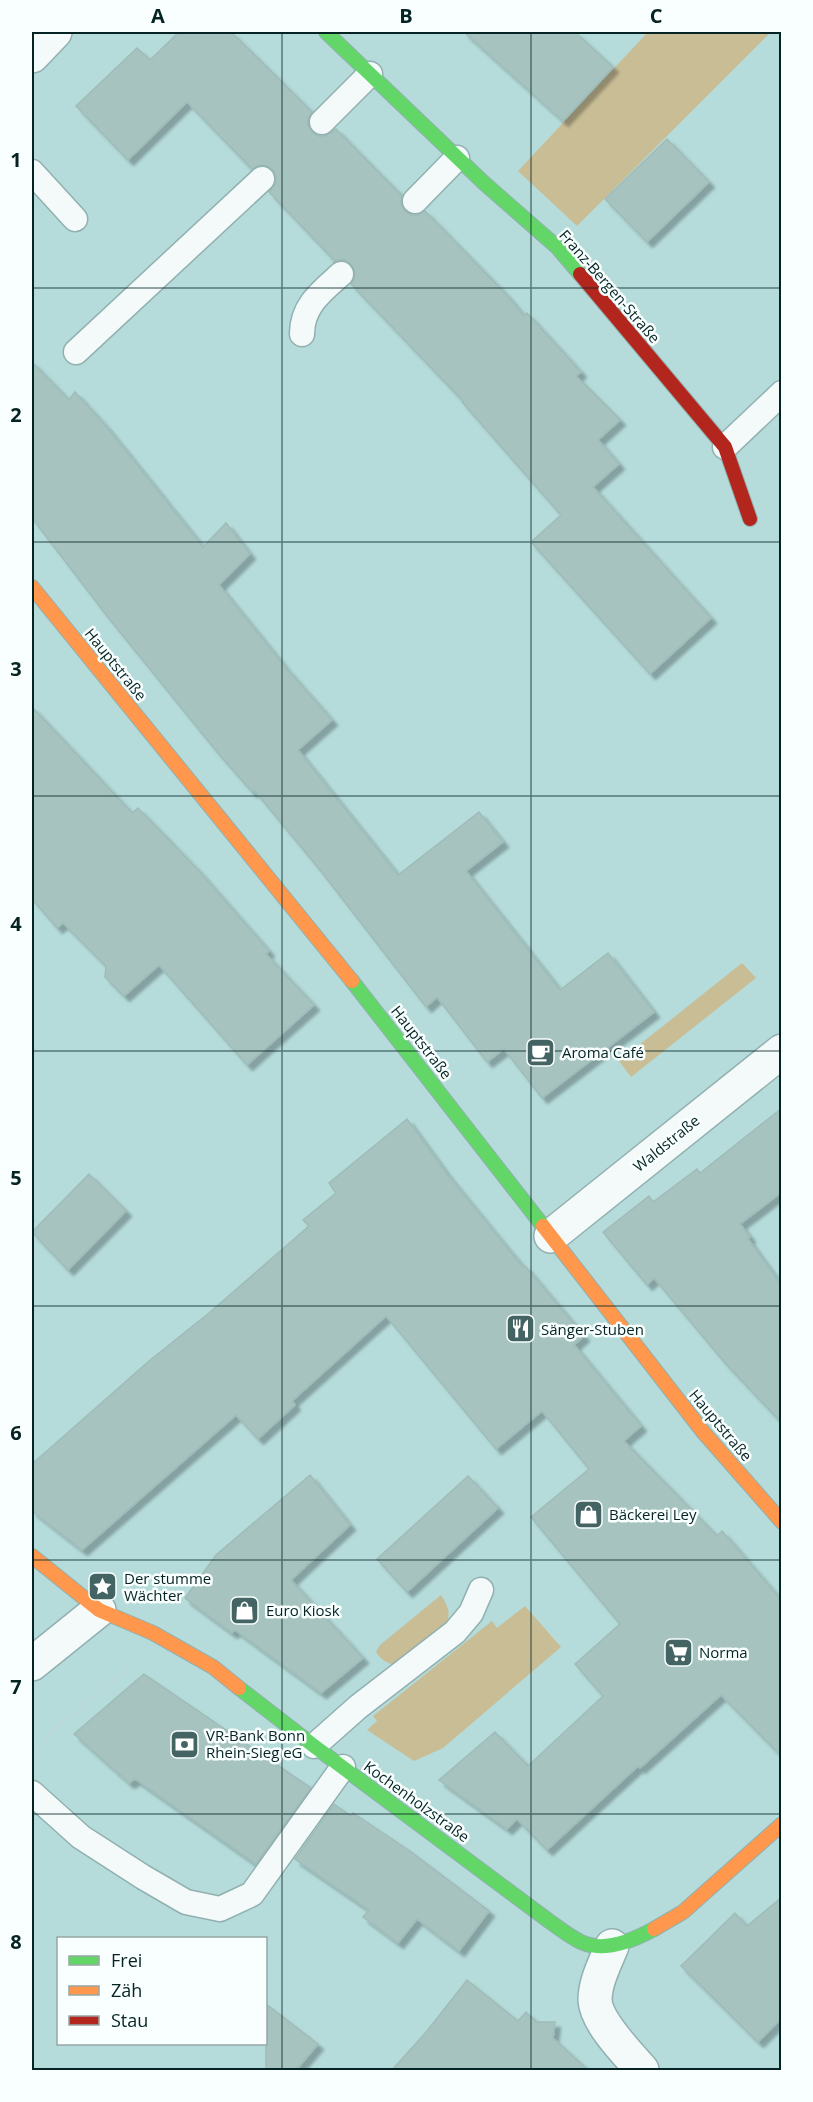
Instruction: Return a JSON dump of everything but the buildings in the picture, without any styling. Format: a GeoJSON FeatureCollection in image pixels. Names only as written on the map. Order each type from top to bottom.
{"type":"FeatureCollection","features":[{"type":"Feature","properties":{"kind":"street"},"geometry":{"type":"LineString","coordinates":[[32,56],[55,32]]}},
{"type":"Feature","properties":{"kind":"street","name":"Franz-Bergen-Straße"},"geometry":{"type":"LineString","coordinates":[[326,32],[458,158],[557,247],[725,447],[750,519]]}},
{"type":"Feature","properties":{"kind":"street","name":"Hauptstraße"},"geometry":{"type":"LineString","coordinates":[[32,587],[263,869],[411,1055],[704,1433],[782,1522]]}},
{"type":"Feature","properties":{"kind":"street","name":"Waldstraße"},"geometry":{"type":"LineString","coordinates":[[551,1236],[782,1051]]}},
{"type":"Feature","properties":{"kind":"street","name":"Kochenholzstraße"},"geometry":{"type":"LineString","coordinates":[[32,1556],[99,1610],[153,1633],[213,1667],[314,1746],[549,1921],[582,1943],[612,1946],[640,1937],[682,1912],[782,1824]]}},
{"type":"Feature","properties":{"kind":"street"},"geometry":{"type":"LineString","coordinates":[[32,1664],[99,1610]]}},
{"type":"Feature","properties":{"kind":"street"},"geometry":{"type":"LineString","coordinates":[[612,1946],[598,1980],[595,2002],[606,2028],[642,2070]]}},
{"type":"Feature","properties":{"kind":"lane"},"geometry":{"type":"LineString","coordinates":[[322,122],[370,74]]}},
{"type":"Feature","properties":{"kind":"lane"},"geometry":{"type":"LineString","coordinates":[[415,201],[458,158]]}},
{"type":"Feature","properties":{"kind":"lane"},"geometry":{"type":"LineString","coordinates":[[32,172],[75,219]]}},
{"type":"Feature","properties":{"kind":"lane"},"geometry":{"type":"LineString","coordinates":[[76,352],[262,179]]}},
{"type":"Feature","properties":{"kind":"lane"},"geometry":{"type":"LineString","coordinates":[[302,334],[302,320],[310,305],[341,274]]}},
{"type":"Feature","properties":{"kind":"lane"},"geometry":{"type":"LineString","coordinates":[[725,447],[782,393]]}},
{"type":"Feature","properties":{"kind":"lane"},"geometry":{"type":"LineString","coordinates":[[314,1746],[358,1707],[455,1632],[471,1613],[482,1590]]}},
{"type":"Feature","properties":{"kind":"lane"},"geometry":{"type":"LineString","coordinates":[[32,1793],[81,1837],[143,1877],[186,1902],[220,1909],[252,1894],[343,1767]]}},
{"type":"Feature","properties":{"kind":"path"},"geometry":{"type":"LineString","coordinates":[[32,1753],[59,1725],[143,1657],[153,1633]]}},
{"type":"Feature","properties":{"kind":"shaded area"},"geometry":{"type":"Polygon","coordinates":[[[648,32],[771,32],[577,226],[518,171],[648,32]]]}},
{"type":"Feature","properties":{"kind":"shaded area"},"geometry":{"type":"Polygon","coordinates":[[[742,963],[756,978],[631,1077],[619,1061],[742,963]]]}},
{"type":"Feature","properties":{"kind":"shaded area"},"geometry":{"type":"Polygon","coordinates":[[[441,1595],[449,1614],[444,1625],[394,1664],[381,1658],[376,1652],[380,1645],[441,1595]]]}},
{"type":"Feature","properties":{"kind":"shaded area"},"geometry":{"type":"Polygon","coordinates":[[[525,1606],[561,1647],[443,1748],[414,1761],[367,1730],[377,1721],[373,1716],[492,1621],[497,1628],[525,1606]]]}},
{"type":"Feature","properties":{"kind":"traffic: fast"},"geometry":{"type":"LineString","coordinates":[[326,32],[484,183],[557,247],[580,274]]}},
{"type":"Feature","properties":{"kind":"traffic: fast"},"geometry":{"type":"LineString","coordinates":[[352,981],[543,1226]]}},
{"type":"Feature","properties":{"kind":"traffic: fast"},"geometry":{"type":"LineString","coordinates":[[239,1688],[573,1938],[590,1945],[609,1946],[628,1941],[654,1929]]}},
{"type":"Feature","properties":{"kind":"traffic: slow"},"geometry":{"type":"LineString","coordinates":[[32,587],[352,981]]}},
{"type":"Feature","properties":{"kind":"traffic: slow"},"geometry":{"type":"LineString","coordinates":[[543,1226],[704,1433],[782,1522]]}},
{"type":"Feature","properties":{"kind":"traffic: slow"},"geometry":{"type":"LineString","coordinates":[[32,1556],[99,1610],[153,1633],[213,1667],[239,1688]]}},
{"type":"Feature","properties":{"kind":"traffic: slow"},"geometry":{"type":"LineString","coordinates":[[654,1929],[683,1912],[782,1824]]}},
{"type":"Feature","properties":{"kind":"traffic: jam"},"geometry":{"type":"LineString","coordinates":[[580,274],[725,447],[750,519]]}},
{"type":"Feature","properties":{"kind":"place","name":"Aroma Café"},"geometry":{"type":"Point","coordinates":[541,1052]}},
{"type":"Feature","properties":{"kind":"place","name":"Sänger-Stuben"},"geometry":{"type":"Point","coordinates":[520,1329]}},
{"type":"Feature","properties":{"kind":"place","name":"Bäckerei Ley"},"geometry":{"type":"Point","coordinates":[588,1514]}},
{"type":"Feature","properties":{"kind":"place","name":"Der stumme Wächter"},"geometry":{"type":"Point","coordinates":[103,1587]}},
{"type":"Feature","properties":{"kind":"place","name":"Euro Kiosk"},"geometry":{"type":"Point","coordinates":[245,1610]}},
{"type":"Feature","properties":{"kind":"place","name":"Norma"},"geometry":{"type":"Point","coordinates":[678,1652]}},
{"type":"Feature","properties":{"kind":"place","name":"VR-Bank Bonn Rhein-Sieg eG"},"geometry":{"type":"Point","coordinates":[185,1744]}}]}
